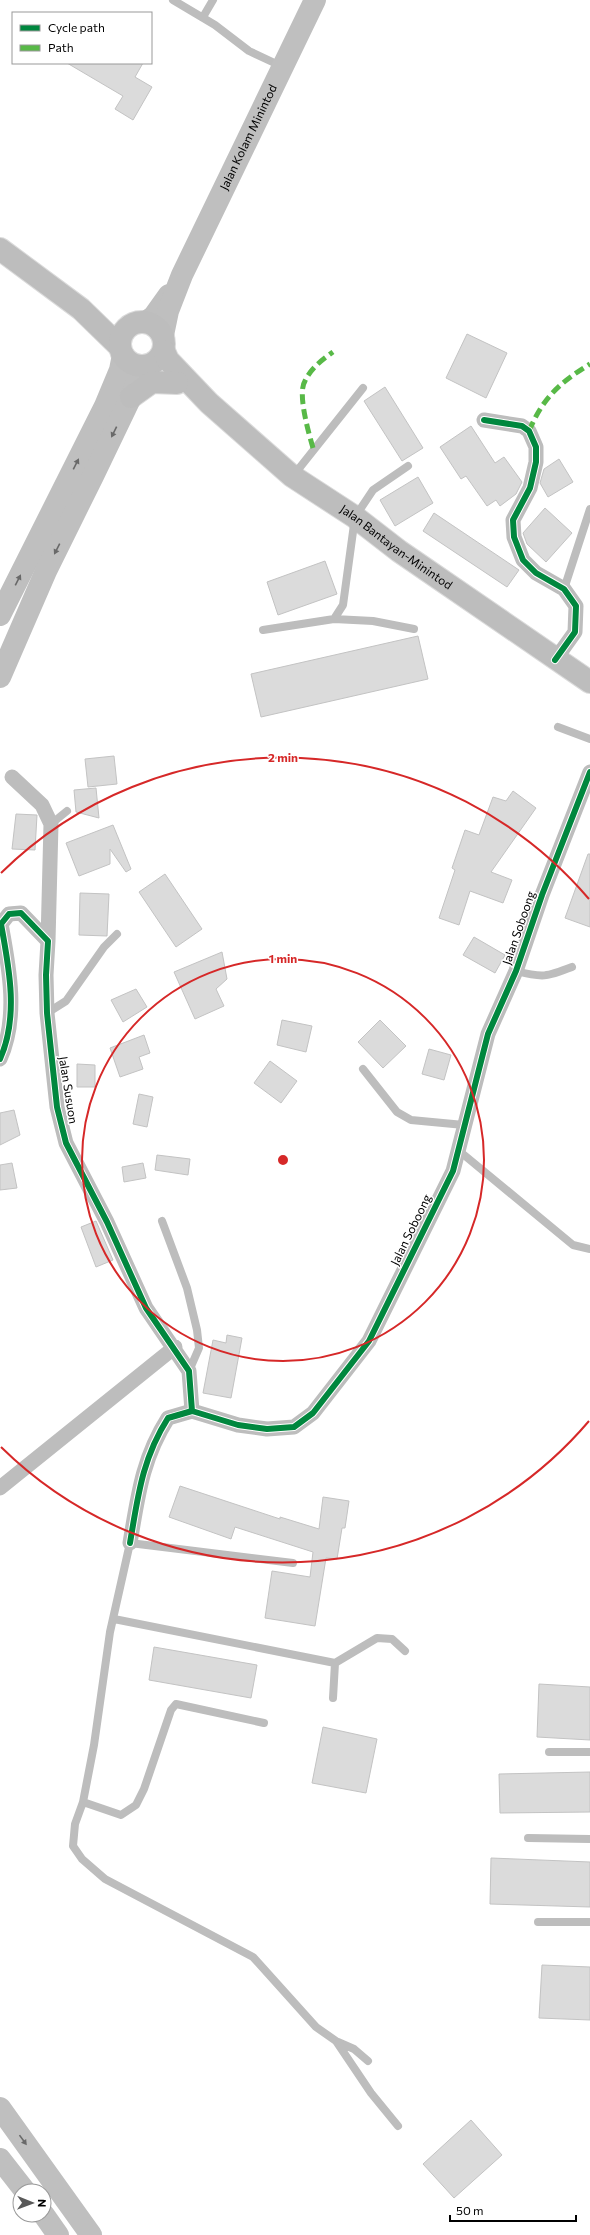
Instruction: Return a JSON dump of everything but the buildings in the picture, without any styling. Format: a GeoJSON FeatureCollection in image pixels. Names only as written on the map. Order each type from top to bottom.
{"type":"FeatureCollection","features":[{"type":"Feature","properties":{"kind":"main road","name":"Jalan Kolam Minintod"},"geometry":{"type":"LineString","coordinates":[[156,354],[168,311],[182,275],[315,0]]}},
{"type":"Feature","properties":{"kind":"main road"},"geometry":{"type":"LineString","coordinates":[[0,249],[81,310],[103,321],[129,338]]}},
{"type":"Feature","properties":{"kind":"main road","name":"Jalan Kolam Minintod"},"geometry":{"type":"LineString","coordinates":[[129,338],[154,316],[182,275]]}},
{"type":"Feature","properties":{"kind":"main road"},"geometry":{"type":"LineString","coordinates":[[0,677],[46,571],[131,397],[136,381],[156,354],[156,326],[129,338]]}},
{"type":"Feature","properties":{"kind":"main road"},"geometry":{"type":"LineString","coordinates":[[129,338],[131,362],[156,354]]}},
{"type":"Feature","properties":{"kind":"main road"},"geometry":{"type":"LineString","coordinates":[[0,615],[105,406],[120,370],[129,338]]}},
{"type":"Feature","properties":{"kind":"main road","name":"Jalan Bantayan-Minintod"},"geometry":{"type":"LineString","coordinates":[[156,354],[161,368],[177,383],[192,395],[210,403]]}},
{"type":"Feature","properties":{"kind":"main road","name":"Jalan Bantayan-Minintod"},"geometry":{"type":"LineString","coordinates":[[156,354],[168,360],[210,403],[292,476],[355,517],[400,551],[555,660],[590,680]]}},
{"type":"Feature","properties":{"kind":"main road"},"geometry":{"type":"LineString","coordinates":[[131,397],[152,382],[177,383]]}},
{"type":"Feature","properties":{"kind":"main road"},"geometry":{"type":"LineString","coordinates":[[0,2108],[92,2235]]}},
{"type":"Feature","properties":{"kind":"main road"},"geometry":{"type":"LineString","coordinates":[[0,2159],[19,2183]]}},
{"type":"Feature","properties":{"kind":"main road"},"geometry":{"type":"LineString","coordinates":[[50,2223],[58,2235]]}},
{"type":"Feature","properties":{"kind":"street"},"geometry":{"type":"LineString","coordinates":[[484,420],[522,426],[529,431],[536,447],[536,462],[530,488],[513,520],[514,537],[523,560],[536,573],[564,590],[576,606],[575,632],[555,660]]}},
{"type":"Feature","properties":{"kind":"street","name":"Jalan Soboong"},"geometry":{"type":"LineString","coordinates":[[192,1411],[238,1425],[267,1429],[294,1427],[313,1413],[369,1341],[453,1171],[488,1034],[516,971],[542,895],[590,772]]}},
{"type":"Feature","properties":{"kind":"street"},"geometry":{"type":"LineString","coordinates":[[12,777],[42,805],[51,824]]}},
{"type":"Feature","properties":{"kind":"street","name":"Jalan Susuon"},"geometry":{"type":"LineString","coordinates":[[51,824],[46,976],[47,1013],[57,1107],[66,1143],[107,1222],[146,1308],[175,1347],[189,1370],[192,1411]]}},
{"type":"Feature","properties":{"kind":"street"},"geometry":{"type":"LineString","coordinates":[[0,1058],[6,1046],[11,974],[1,924],[9,914],[21,913],[48,941]]}},
{"type":"Feature","properties":{"kind":"street"},"geometry":{"type":"LineString","coordinates":[[0,1488],[175,1347]]}},
{"type":"Feature","properties":{"kind":"street"},"geometry":{"type":"LineString","coordinates":[[130,1543],[143,1470],[156,1436],[168,1418],[192,1411]]}},
{"type":"Feature","properties":{"kind":"lane"},"geometry":{"type":"LineString","coordinates":[[173,0],[203,17],[249,51],[282,67]]}},
{"type":"Feature","properties":{"kind":"lane"},"geometry":{"type":"LineString","coordinates":[[203,17],[213,0]]}},
{"type":"Feature","properties":{"kind":"lane"},"geometry":{"type":"LineString","coordinates":[[292,476],[363,388]]}},
{"type":"Feature","properties":{"kind":"lane"},"geometry":{"type":"LineString","coordinates":[[334,619],[343,605],[355,517],[373,490],[408,466]]}},
{"type":"Feature","properties":{"kind":"lane"},"geometry":{"type":"LineString","coordinates":[[564,590],[590,509]]}},
{"type":"Feature","properties":{"kind":"lane"},"geometry":{"type":"LineString","coordinates":[[263,630],[334,619],[374,622],[414,629]]}},
{"type":"Feature","properties":{"kind":"lane"},"geometry":{"type":"LineString","coordinates":[[558,727],[590,739]]}},
{"type":"Feature","properties":{"kind":"lane"},"geometry":{"type":"LineString","coordinates":[[51,824],[67,811]]}},
{"type":"Feature","properties":{"kind":"lane"},"geometry":{"type":"LineString","coordinates":[[47,1013],[72,995],[104,947],[117,934]]}},
{"type":"Feature","properties":{"kind":"lane"},"geometry":{"type":"LineString","coordinates":[[516,971],[540,977],[549,976],[572,967]]}},
{"type":"Feature","properties":{"kind":"lane"},"geometry":{"type":"LineString","coordinates":[[363,1069],[397,1112],[412,1120],[464,1125]]}},
{"type":"Feature","properties":{"kind":"lane"},"geometry":{"type":"LineString","coordinates":[[458,1150],[573,1244],[590,1249]]}},
{"type":"Feature","properties":{"kind":"lane"},"geometry":{"type":"LineString","coordinates":[[162,1222],[187,1288],[197,1330],[199,1348],[189,1370]]}},
{"type":"Feature","properties":{"kind":"lane"},"geometry":{"type":"LineString","coordinates":[[293,1563],[130,1543],[110,1632],[102,1695],[83,1802],[75,1824],[73,1846],[82,1859],[105,1879],[254,1957],[316,2027],[336,2041],[354,2049],[368,2061]]}},
{"type":"Feature","properties":{"kind":"lane"},"geometry":{"type":"LineString","coordinates":[[114,1619],[335,1663],[364,1648],[377,1638],[392,1639],[405,1651]]}},
{"type":"Feature","properties":{"kind":"lane"},"geometry":{"type":"LineString","coordinates":[[333,1698],[335,1663]]}},
{"type":"Feature","properties":{"kind":"lane"},"geometry":{"type":"LineString","coordinates":[[83,1802],[121,1815],[136,1805],[144,1789],[171,1710],[176,1704],[264,1723]]}},
{"type":"Feature","properties":{"kind":"lane"},"geometry":{"type":"LineString","coordinates":[[549,1752],[590,1752]]}},
{"type":"Feature","properties":{"kind":"lane"},"geometry":{"type":"LineString","coordinates":[[528,1838],[590,1839]]}},
{"type":"Feature","properties":{"kind":"lane"},"geometry":{"type":"LineString","coordinates":[[538,1922],[590,1922]]}},
{"type":"Feature","properties":{"kind":"lane"},"geometry":{"type":"LineString","coordinates":[[336,2041],[371,2093],[398,2126]]}},
{"type":"Feature","properties":{"kind":"marked path"},"geometry":{"type":"LineString","coordinates":[[313,448],[304,414],[302,395],[303,387],[307,376],[321,361],[333,352]]}},
{"type":"Feature","properties":{"kind":"marked path"},"geometry":{"type":"LineString","coordinates":[[529,431],[540,409],[553,392],[569,378],[590,364]]}},
{"type":"Feature","properties":{"kind":"cycle path"},"geometry":{"type":"LineString","coordinates":[[484,420],[522,426],[529,431],[536,447],[536,462],[530,488],[513,520],[514,537],[523,560],[536,573],[564,589],[576,606],[575,632],[555,660]]}},
{"type":"Feature","properties":{"kind":"cycle path"},"geometry":{"type":"LineString","coordinates":[[130,1543],[142,1478],[152,1448],[168,1418],[192,1411],[238,1425],[267,1429],[294,1427],[313,1413],[369,1341],[453,1171],[488,1034],[516,971],[542,895],[590,772]]}},
{"type":"Feature","properties":{"kind":"cycle path"},"geometry":{"type":"LineString","coordinates":[[0,1059],[6,1043],[11,1009],[11,992],[7,957],[1,924],[9,914],[21,913],[48,941],[46,975],[47,1013],[57,1107],[66,1143],[107,1222],[146,1308],[189,1371],[192,1411]]}}]}
